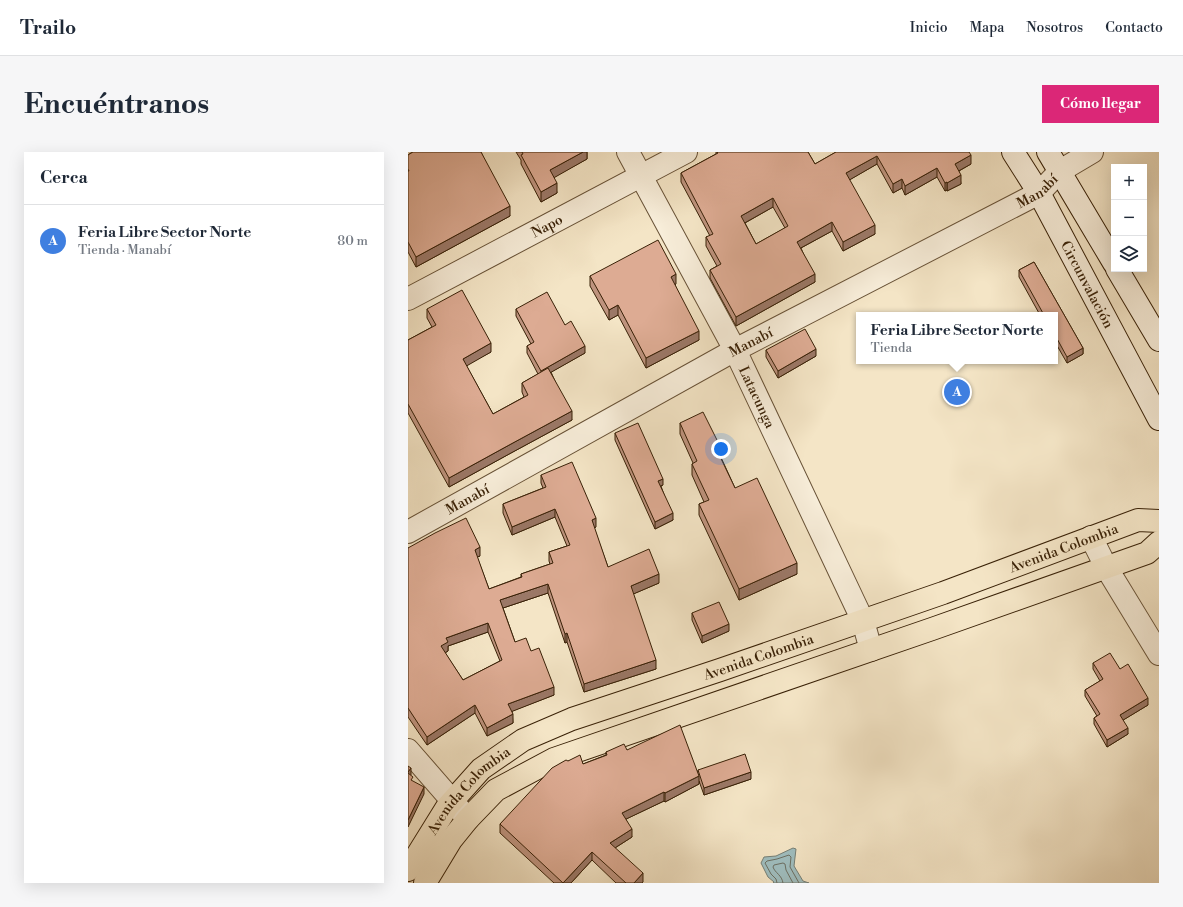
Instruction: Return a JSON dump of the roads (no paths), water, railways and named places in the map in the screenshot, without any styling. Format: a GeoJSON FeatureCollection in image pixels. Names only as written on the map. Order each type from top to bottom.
{"type":"FeatureCollection","features":[{"type":"Feature","properties":{"kind":"main road","name":"Avenida Colombia"},"geometry":{"type":"LineString","coordinates":[[408,870],[446,807],[481,769],[523,740],[572,719],[728,668],[943,593],[1138,520],[1159,520]]}},
{"type":"Feature","properties":{"kind":"main road","name":"Avenida Colombia"},"geometry":{"type":"LineString","coordinates":[[425,883],[451,840],[468,819],[496,790],[554,759],[1147,553],[1159,542]]}},
{"type":"Feature","properties":{"kind":"street","name":"Latacunga"},"geometry":{"type":"LineString","coordinates":[[628,152],[735,350],[863,621],[871,650]]}},
{"type":"Feature","properties":{"kind":"street","name":"Napo"},"geometry":{"type":"LineString","coordinates":[[410,294],[686,152]]}},
{"type":"Feature","properties":{"kind":"street","name":"Circunvalación"},"geometry":{"type":"LineString","coordinates":[[1013,152],[1039,193],[1159,419]]}},
{"type":"Feature","properties":{"kind":"street"},"geometry":{"type":"LineString","coordinates":[[1048,152],[1111,259]]}},
{"type":"Feature","properties":{"kind":"street","name":"Manabí"},"geometry":{"type":"LineString","coordinates":[[408,532],[735,350],[1039,193],[1060,171],[1092,152]]}},
{"type":"Feature","properties":{"kind":"street"},"geometry":{"type":"LineString","coordinates":[[1119,272],[1159,340]]}},
{"type":"Feature","properties":{"kind":"street"},"geometry":{"type":"LineString","coordinates":[[1091,537],[1106,567],[1159,654]]}},
{"type":"Feature","properties":{"kind":"street"},"geometry":{"type":"LineString","coordinates":[[408,750],[468,819]]}},
{"type":"Feature","properties":{"kind":"water"},"geometry":{"type":"Polygon","coordinates":[[[793,848],[796,849],[794,866],[803,881],[809,883],[773,883],[774,882],[768,877],[761,863],[764,857],[776,856],[793,848]]]}},
{"type":"Feature","properties":{"kind":"place","name":"Feria Libre Sector Norte"},"geometry":{"type":"Point","coordinates":[957,392]}}]}
